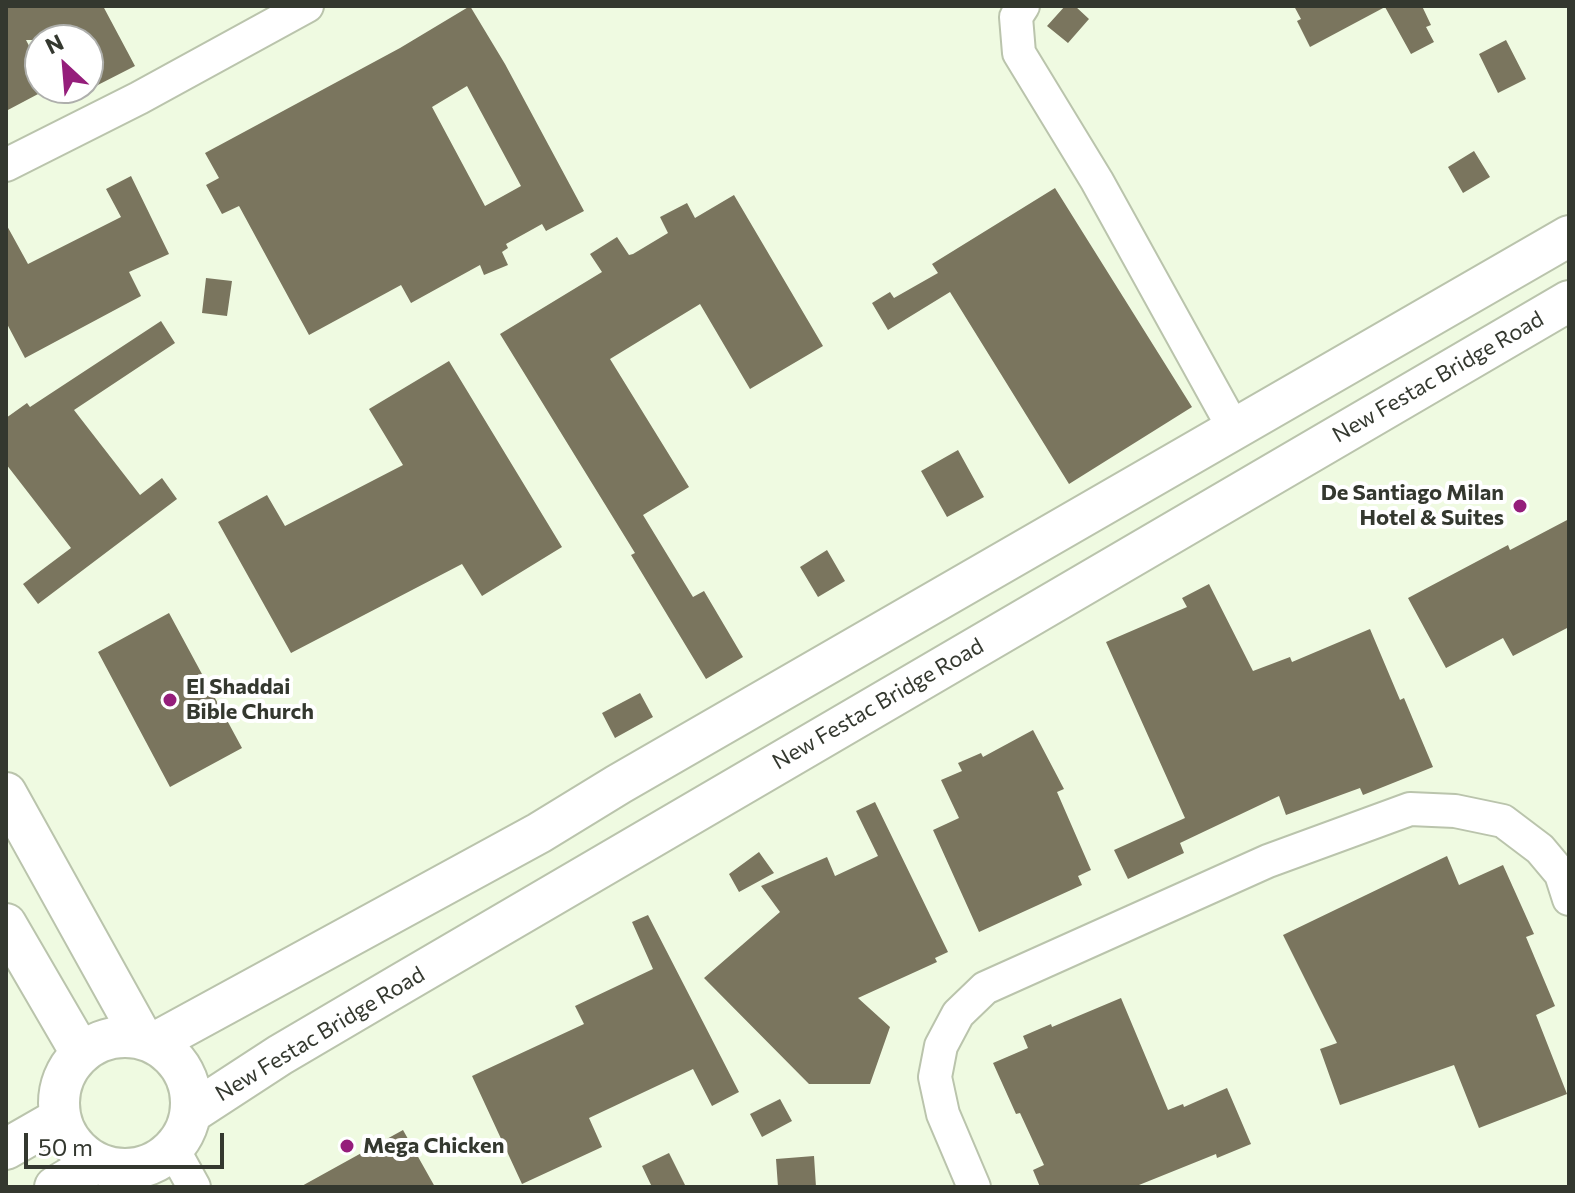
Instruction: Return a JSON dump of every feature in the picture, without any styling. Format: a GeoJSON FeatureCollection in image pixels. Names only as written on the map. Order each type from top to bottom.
{"type":"FeatureCollection","features":[{"type":"Feature","properties":{"kind":"main road"},"geometry":{"type":"LineString","coordinates":[[148,1041],[539,833],[1233,427],[1569,236]]}},
{"type":"Feature","properties":{"kind":"main road","name":"New Festac Bridge Road"},"geometry":{"type":"LineString","coordinates":[[191,1113],[346,1016],[1569,301]]}},
{"type":"Feature","properties":{"kind":"main road"},"geometry":{"type":"LineString","coordinates":[[1366,353],[1392,404]]}},
{"type":"Feature","properties":{"kind":"main road"},"geometry":{"type":"LineString","coordinates":[[6,793],[148,1041]]}},
{"type":"Feature","properties":{"kind":"main road"},"geometry":{"type":"LineString","coordinates":[[6,924],[81,1053]]}},
{"type":"Feature","properties":{"kind":"main road"},"geometry":{"type":"LineString","coordinates":[[55,1187],[117,1173],[141,1167],[158,1161],[173,1149],[185,1133],[191,1113],[190,1085],[176,1060],[148,1041],[121,1036],[100,1041],[81,1053],[66,1071],[59,1094],[60,1118],[72,1145],[117,1173]]}},
{"type":"Feature","properties":{"kind":"main road"},"geometry":{"type":"LineString","coordinates":[[6,1149],[60,1118]]}},
{"type":"Feature","properties":{"kind":"street"},"geometry":{"type":"LineString","coordinates":[[6,165],[139,98],[307,6]]}},
{"type":"Feature","properties":{"kind":"street"},"geometry":{"type":"LineString","coordinates":[[1023,6],[1016,17],[1019,53],[1097,181],[1233,427]]}},
{"type":"Feature","properties":{"kind":"street"},"geometry":{"type":"LineString","coordinates":[[974,1187],[943,1114],[935,1077],[941,1046],[958,1014],[985,988],[1268,861],[1410,809],[1455,811],[1503,821],[1540,849],[1561,874],[1569,899]]}},
{"type":"Feature","properties":{"kind":"street"},"geometry":{"type":"LineString","coordinates":[[173,1149],[194,1187]]}},
{"type":"Feature","properties":{"kind":"building"},"geometry":{"type":"Polygon","coordinates":[[[6,6],[103,6],[135,66],[104,82],[104,24],[24,24],[24,101],[6,111],[6,6]]]}},
{"type":"Feature","properties":{"kind":"building"},"geometry":{"type":"Polygon","coordinates":[[[470,6],[505,64],[584,211],[546,231],[542,224],[506,244],[508,248],[502,252],[508,265],[484,275],[480,265],[411,303],[401,285],[309,335],[239,206],[222,214],[206,185],[219,178],[205,153],[400,48],[470,6]],[[467,86],[432,107],[485,206],[521,186],[467,86]]]}},
{"type":"Feature","properties":{"kind":"building"},"geometry":{"type":"Polygon","coordinates":[[[1065,6],[1075,6],[1089,19],[1068,43],[1047,26],[1065,6]]]}},
{"type":"Feature","properties":{"kind":"building"},"geometry":{"type":"Polygon","coordinates":[[[1294,6],[1422,6],[1431,25],[1426,27],[1434,42],[1411,54],[1385,7],[1310,47],[1297,21],[1301,19],[1294,6]]]}},
{"type":"Feature","properties":{"kind":"building"},"geometry":{"type":"Polygon","coordinates":[[[1506,40],[1526,79],[1498,93],[1479,54],[1506,40]]]}},
{"type":"Feature","properties":{"kind":"building"},"geometry":{"type":"Polygon","coordinates":[[[1474,151],[1490,177],[1463,193],[1448,167],[1474,151]]]}},
{"type":"Feature","properties":{"kind":"building"},"geometry":{"type":"Polygon","coordinates":[[[131,176],[169,254],[129,272],[141,296],[25,358],[6,322],[6,224],[28,264],[121,217],[106,189],[131,176]]]}},
{"type":"Feature","properties":{"kind":"building"},"geometry":{"type":"Polygon","coordinates":[[[1055,188],[1192,407],[1069,484],[950,292],[888,330],[872,303],[890,292],[894,298],[938,273],[932,264],[1055,188]]]}},
{"type":"Feature","properties":{"kind":"building"},"geometry":{"type":"Polygon","coordinates":[[[734,195],[823,346],[750,389],[700,304],[610,359],[689,487],[643,515],[693,597],[704,591],[743,657],[706,679],[631,555],[635,553],[500,334],[602,272],[590,254],[617,237],[629,255],[633,254],[668,233],[660,217],[687,203],[695,218],[734,195]]]}},
{"type":"Feature","properties":{"kind":"building"},"geometry":{"type":"Polygon","coordinates":[[[206,278],[232,281],[227,316],[202,313],[206,278]]]}},
{"type":"Feature","properties":{"kind":"building"},"geometry":{"type":"Polygon","coordinates":[[[161,321],[175,343],[74,410],[140,495],[162,478],[177,499],[38,604],[23,584],[71,548],[6,464],[6,418],[27,403],[30,407],[161,321]]]}},
{"type":"Feature","properties":{"kind":"building"},"geometry":{"type":"Polygon","coordinates":[[[449,361],[562,547],[482,596],[462,564],[291,653],[218,522],[267,495],[285,526],[403,465],[369,409],[449,361]]]}},
{"type":"Feature","properties":{"kind":"building"},"geometry":{"type":"Polygon","coordinates":[[[958,450],[984,497],[947,517],[921,471],[958,450]]]}},
{"type":"Feature","properties":{"kind":"building"},"geometry":{"type":"Polygon","coordinates":[[[1569,519],[1569,627],[1513,656],[1503,638],[1446,668],[1408,598],[1508,545],[1510,550],[1569,519]]]}},
{"type":"Feature","properties":{"kind":"building"},"geometry":{"type":"Polygon","coordinates":[[[827,550],[845,581],[818,597],[800,567],[827,550]]]}},
{"type":"Feature","properties":{"kind":"building"},"geometry":{"type":"Polygon","coordinates":[[[1209,584],[1253,671],[1290,657],[1292,662],[1370,629],[1433,767],[1363,795],[1360,788],[1286,815],[1279,796],[1180,843],[1184,853],[1128,879],[1114,850],[1185,818],[1106,642],[1187,607],[1182,598],[1209,584]]]}},
{"type":"Feature","properties":{"kind":"building","name":"El Shaddai Bible Church"},"geometry":{"type":"Polygon","coordinates":[[[169,613],[242,748],[170,787],[98,652],[169,613]]]}},
{"type":"Feature","properties":{"kind":"building"},"geometry":{"type":"Polygon","coordinates":[[[640,693],[653,717],[615,738],[602,713],[640,693]]]}},
{"type":"Feature","properties":{"kind":"building"},"geometry":{"type":"Polygon","coordinates":[[[1033,730],[1064,789],[1057,792],[1091,870],[1078,876],[1082,885],[979,932],[933,830],[959,818],[941,780],[962,771],[958,763],[981,753],[983,757],[1033,730]]]}},
{"type":"Feature","properties":{"kind":"building"},"geometry":{"type":"Polygon","coordinates":[[[875,802],[948,952],[935,958],[937,962],[858,998],[890,1027],[870,1084],[809,1084],[704,978],[780,912],[761,886],[827,857],[835,876],[878,856],[856,811],[875,802]]]}},
{"type":"Feature","properties":{"kind":"building"},"geometry":{"type":"Polygon","coordinates":[[[759,852],[774,873],[739,892],[729,874],[759,852]]]}},
{"type":"Feature","properties":{"kind":"building"},"geometry":{"type":"Polygon","coordinates":[[[1447,856],[1459,885],[1503,865],[1534,934],[1526,937],[1555,1006],[1536,1015],[1567,1094],[1479,1128],[1454,1065],[1340,1105],[1320,1049],[1337,1043],[1283,935],[1447,856]]]}},
{"type":"Feature","properties":{"kind":"building"},"geometry":{"type":"Polygon","coordinates":[[[648,915],[739,1092],[712,1106],[693,1069],[589,1118],[602,1147],[522,1184],[472,1076],[584,1024],[575,1006],[653,969],[632,922],[648,915]]]}},
{"type":"Feature","properties":{"kind":"building"},"geometry":{"type":"Polygon","coordinates":[[[1121,998],[1168,1110],[1183,1104],[1184,1107],[1227,1088],[1251,1144],[1217,1158],[1216,1154],[1134,1187],[1040,1187],[1033,1170],[1044,1165],[993,1063],[1028,1048],[1023,1036],[1121,998]]]}},
{"type":"Feature","properties":{"kind":"building"},"geometry":{"type":"Polygon","coordinates":[[[780,1099],[792,1121],[762,1137],[750,1114],[780,1099]]]}},
{"type":"Feature","properties":{"kind":"building"},"geometry":{"type":"Polygon","coordinates":[[[403,1130],[435,1187],[300,1187],[403,1130]]]}},
{"type":"Feature","properties":{"kind":"building"},"geometry":{"type":"Polygon","coordinates":[[[669,1153],[686,1187],[652,1187],[642,1166],[669,1153]]]}},
{"type":"Feature","properties":{"kind":"building"},"geometry":{"type":"Polygon","coordinates":[[[814,1156],[816,1187],[778,1187],[776,1159],[814,1156]]]}},
{"type":"Feature","properties":{"kind":"place","name":"De Santiago Milan Hotel & Suites"},"geometry":{"type":"Point","coordinates":[1520,506]}},
{"type":"Feature","properties":{"kind":"place","name":"El Shaddai Bible Church"},"geometry":{"type":"Point","coordinates":[170,700]}},
{"type":"Feature","properties":{"kind":"place","name":"Mega Chicken"},"geometry":{"type":"Point","coordinates":[347,1146]}}]}
